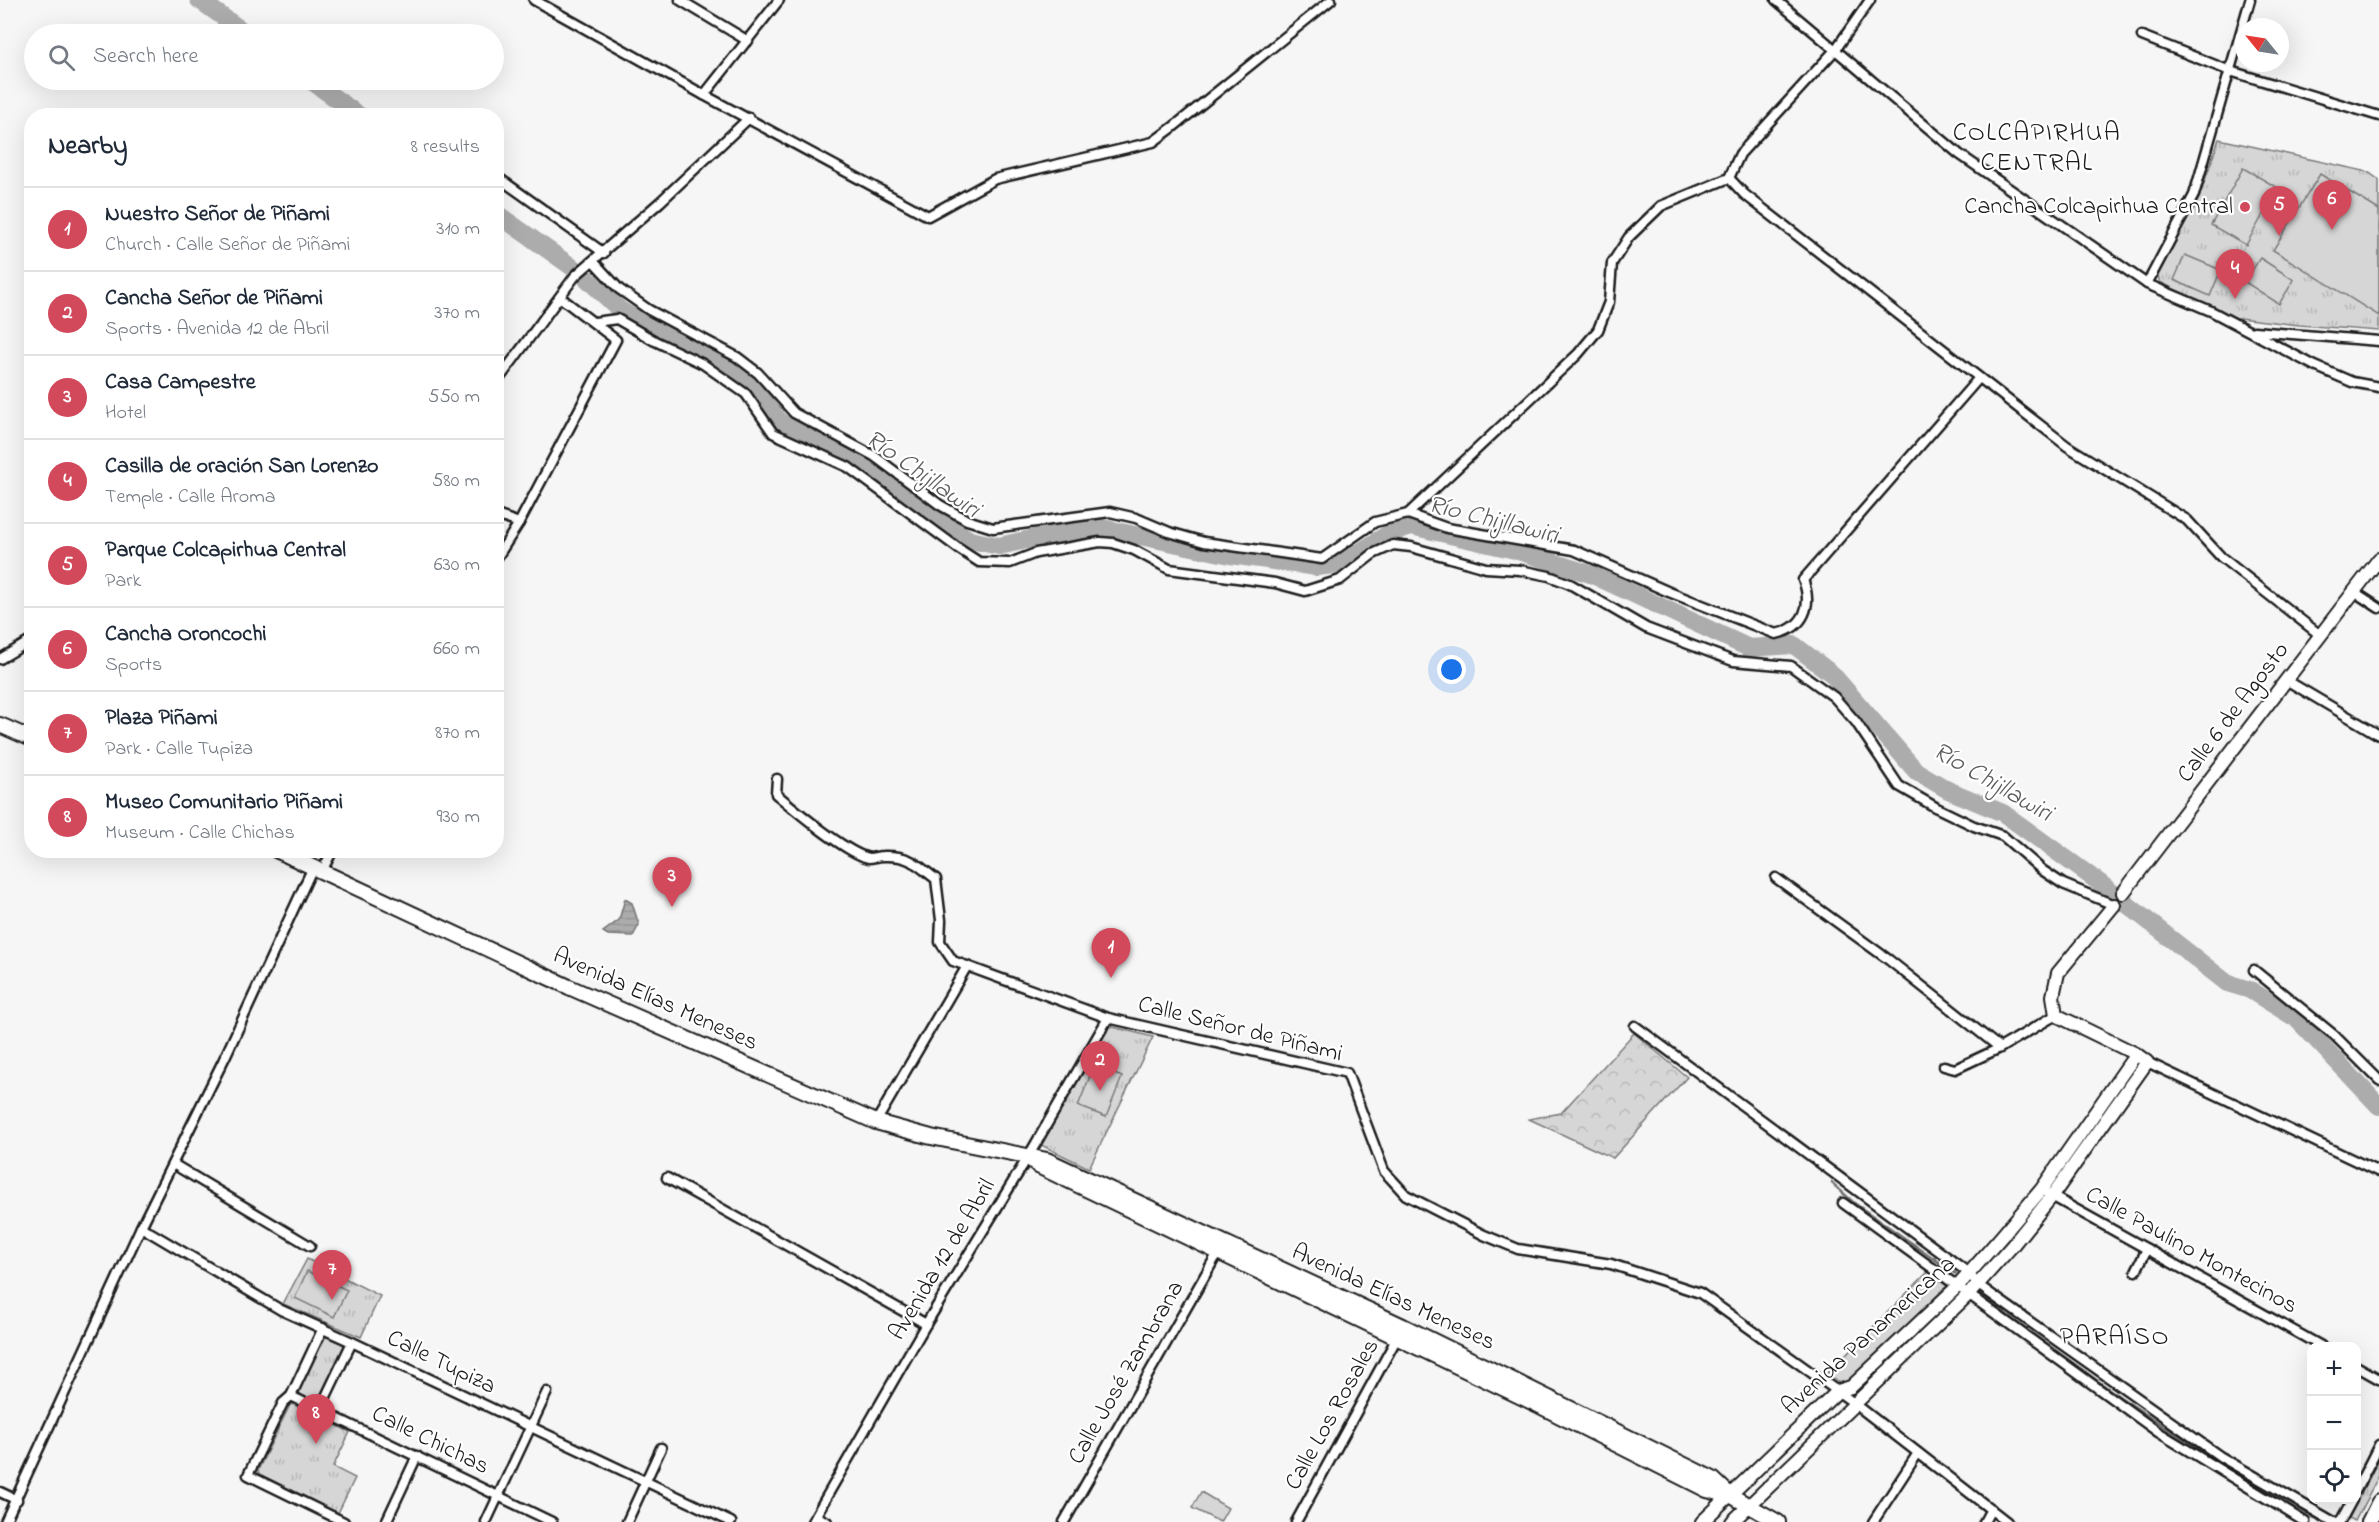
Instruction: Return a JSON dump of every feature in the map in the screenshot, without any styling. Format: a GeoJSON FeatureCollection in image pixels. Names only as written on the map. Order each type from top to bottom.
{"type":"FeatureCollection","features":[{"type":"Feature","properties":{"kind":"main road","name":"Calle 6 de Agosto"},"geometry":{"type":"LineString","coordinates":[[2123,893],[2379,559]]}},
{"type":"Feature","properties":{"kind":"main road"},"geometry":{"type":"LineString","coordinates":[[0,725],[24,736]]}},
{"type":"Feature","properties":{"kind":"main road","name":"Avenida Elías Meneses"},"geometry":{"type":"LineString","coordinates":[[293,858],[569,987],[876,1122],[930,1137],[1028,1157],[1040,1167],[1222,1247],[1400,1332],[1707,1490],[1731,1496],[1778,1522]]}},
{"type":"Feature","properties":{"kind":"main road"},"geometry":{"type":"LineString","coordinates":[[2114,905],[2058,973],[2053,996],[2056,1015],[2136,1054],[2147,1062]]}},
{"type":"Feature","properties":{"kind":"main road","name":"Avenida Panamericana"},"geometry":{"type":"LineString","coordinates":[[1702,1522],[1838,1391],[1851,1387],[1958,1286],[1974,1279],[2012,1246],[2136,1054]]}},
{"type":"Feature","properties":{"kind":"main road","name":"Avenida Panamericana"},"geometry":{"type":"LineString","coordinates":[[2047,1193],[2147,1062]]}},
{"type":"Feature","properties":{"kind":"main road","name":"Avenida Panamericana"},"geometry":{"type":"LineString","coordinates":[[1732,1522],[1968,1294],[1974,1279]]}},
{"type":"Feature","properties":{"kind":"main road"},"geometry":{"type":"LineString","coordinates":[[2369,1522],[2379,1502]]}},
{"type":"Feature","properties":{"kind":"street"},"geometry":{"type":"LineString","coordinates":[[534,0],[928,216],[995,179],[1153,142],[1331,0]]}},
{"type":"Feature","properties":{"kind":"street"},"geometry":{"type":"LineString","coordinates":[[680,0],[748,41]]}},
{"type":"Feature","properties":{"kind":"street"},"geometry":{"type":"LineString","coordinates":[[704,95],[779,0]]}},
{"type":"Feature","properties":{"kind":"street"},"geometry":{"type":"LineString","coordinates":[[1776,0],[1959,154],[2147,284],[2211,311],[2315,366],[2352,382],[2379,387]]}},
{"type":"Feature","properties":{"kind":"street"},"geometry":{"type":"LineString","coordinates":[[590,264],[650,310],[737,357],[758,373],[794,413],[874,456],[939,505],[967,520],[993,528],[1110,512],[1136,518],[1169,532],[1204,542],[1322,559],[1375,522],[1408,514],[1578,354],[1598,330],[1609,303],[1612,263],[1629,237],[1661,206],[1729,178],[1740,154],[1836,49],[1870,0]]}},
{"type":"Feature","properties":{"kind":"street"},"geometry":{"type":"LineString","coordinates":[[2147,284],[2194,195],[2250,0]]}},
{"type":"Feature","properties":{"kind":"street"},"geometry":{"type":"LineString","coordinates":[[2142,36],[2230,71],[2379,116]]}},
{"type":"Feature","properties":{"kind":"street"},"geometry":{"type":"LineString","coordinates":[[504,372],[561,298],[575,276],[604,253],[749,118]]}},
{"type":"Feature","properties":{"kind":"street"},"geometry":{"type":"LineString","coordinates":[[1729,178],[1744,195],[2067,446],[2187,520],[2221,556],[2320,635]]}},
{"type":"Feature","properties":{"kind":"street"},"geometry":{"type":"LineString","coordinates":[[504,182],[604,253]]}},
{"type":"Feature","properties":{"kind":"street"},"geometry":{"type":"LineString","coordinates":[[504,546],[519,523],[616,340],[561,298]]}},
{"type":"Feature","properties":{"kind":"street"},"geometry":{"type":"LineString","coordinates":[[595,322],[616,319],[703,364],[746,394],[773,432],[848,467],[979,562],[1010,563],[1036,553],[1100,542],[1113,543],[1134,550],[1168,569],[1275,584],[1305,591],[1340,580],[1373,554],[1393,545],[1411,547],[1486,568],[1520,570],[1549,576],[1570,584],[1646,628],[1733,661],[1791,666],[1834,697],[1856,722],[1899,786],[1946,813],[2003,836],[2042,870],[2063,884],[2114,905]]}},
{"type":"Feature","properties":{"kind":"street"},"geometry":{"type":"LineString","coordinates":[[2247,330],[2379,341]]}},
{"type":"Feature","properties":{"kind":"street"},"geometry":{"type":"LineString","coordinates":[[1408,514],[1447,528],[1574,550],[1669,592],[1776,634],[1789,631],[1801,620],[1807,606],[1807,592],[1803,580],[1979,378]]}},
{"type":"Feature","properties":{"kind":"street"},"geometry":{"type":"LineString","coordinates":[[504,518],[519,523]]}},
{"type":"Feature","properties":{"kind":"street"},"geometry":{"type":"LineString","coordinates":[[2353,591],[2379,608]]}},
{"type":"Feature","properties":{"kind":"street"},"geometry":{"type":"LineString","coordinates":[[0,659],[24,645]]}},
{"type":"Feature","properties":{"kind":"street"},"geometry":{"type":"LineString","coordinates":[[2286,680],[2379,735]]}},
{"type":"Feature","properties":{"kind":"street","name":"Calle Señor de Piñami"},"geometry":{"type":"LineString","coordinates":[[777,779],[776,794],[801,816],[843,845],[869,858],[883,856],[910,858],[936,879],[941,920],[940,942],[953,960],[1108,1018],[1347,1073],[1384,1171],[1406,1195],[1484,1235],[1518,1249],[1611,1264],[1700,1293],[1854,1402],[2007,1522]]}},
{"type":"Feature","properties":{"kind":"street"},"geometry":{"type":"LineString","coordinates":[[5,1522],[141,1227],[317,869],[326,858]]}},
{"type":"Feature","properties":{"kind":"street"},"geometry":{"type":"LineString","coordinates":[[1776,878],[1889,960],[2000,1048]]}},
{"type":"Feature","properties":{"kind":"street"},"geometry":{"type":"LineString","coordinates":[[876,1122],[967,966]]}},
{"type":"Feature","properties":{"kind":"street"},"geometry":{"type":"LineString","coordinates":[[2254,970],[2334,1035],[2379,1080]]}},
{"type":"Feature","properties":{"kind":"street"},"geometry":{"type":"LineString","coordinates":[[1944,1066],[1955,1069],[2000,1048],[2056,1015]]}},
{"type":"Feature","properties":{"kind":"street","name":"Avenida 12 de Abril"},"geometry":{"type":"LineString","coordinates":[[814,1519],[926,1324],[1028,1157],[1108,1018]]}},
{"type":"Feature","properties":{"kind":"street"},"geometry":{"type":"LineString","coordinates":[[1635,1026],[1974,1279],[2221,1457],[2334,1522]]}},
{"type":"Feature","properties":{"kind":"street"},"geometry":{"type":"LineString","coordinates":[[2147,1062],[2379,1173]]}},
{"type":"Feature","properties":{"kind":"street"},"geometry":{"type":"LineString","coordinates":[[173,1164],[310,1246]]}},
{"type":"Feature","properties":{"kind":"street"},"geometry":{"type":"LineString","coordinates":[[667,1178],[926,1324]]}},
{"type":"Feature","properties":{"kind":"street","name":"Calle Paulino Montecinos"},"geometry":{"type":"LineString","coordinates":[[2047,1193],[2312,1342]]}},
{"type":"Feature","properties":{"kind":"street"},"geometry":{"type":"LineString","coordinates":[[1844,1203],[2158,1432],[2305,1522]]}},
{"type":"Feature","properties":{"kind":"street","name":"Calle Tupiza"},"geometry":{"type":"LineString","coordinates":[[141,1227],[281,1310],[352,1341],[731,1522]]}},
{"type":"Feature","properties":{"kind":"street","name":"Calle José Zambrana"},"geometry":{"type":"LineString","coordinates":[[1064,1522],[1222,1247]]}},
{"type":"Feature","properties":{"kind":"street"},"geometry":{"type":"LineString","coordinates":[[2136,1271],[2147,1249]]}},
{"type":"Feature","properties":{"kind":"street"},"geometry":{"type":"LineString","coordinates":[[323,1328],[291,1396],[283,1403],[248,1474],[344,1522]]}},
{"type":"Feature","properties":{"kind":"street","name":"Calle Los Rosales"},"geometry":{"type":"LineString","coordinates":[[1296,1522],[1400,1332]]}},
{"type":"Feature","properties":{"kind":"street"},"geometry":{"type":"LineString","coordinates":[[320,1409],[352,1341]]}},
{"type":"Feature","properties":{"kind":"street"},"geometry":{"type":"LineString","coordinates":[[2361,1369],[2379,1379]]}},
{"type":"Feature","properties":{"kind":"street"},"geometry":{"type":"LineString","coordinates":[[486,1522],[547,1392]]}},
{"type":"Feature","properties":{"kind":"street","name":"Calle Chichas"},"geometry":{"type":"LineString","coordinates":[[291,1396],[552,1522]]}},
{"type":"Feature","properties":{"kind":"street"},"geometry":{"type":"LineString","coordinates":[[2361,1480],[2379,1445]]}},
{"type":"Feature","properties":{"kind":"street"},"geometry":{"type":"LineString","coordinates":[[627,1522],[661,1448]]}},
{"type":"Feature","properties":{"kind":"street"},"geometry":{"type":"LineString","coordinates":[[1873,1522],[1918,1453]]}},
{"type":"Feature","properties":{"kind":"street"},"geometry":{"type":"LineString","coordinates":[[386,1522],[417,1456]]}},
{"type":"Feature","properties":{"kind":"street"},"geometry":{"type":"LineString","coordinates":[[0,1492],[17,1500]]}},
{"type":"Feature","properties":{"kind":"street"},"geometry":{"type":"LineString","coordinates":[[2340,1522],[2350,1504]]}},
{"type":"Feature","properties":{"kind":"street"},"geometry":{"type":"LineString","coordinates":[[1984,1522],[1991,1509]]}},
{"type":"Feature","properties":{"kind":"street"},"geometry":{"type":"LineString","coordinates":[[814,1519],[827,1522]]}},
{"type":"Feature","properties":{"kind":"green space"},"geometry":{"type":"Polygon","coordinates":[[[2219,139],[2368,172],[2379,180],[2379,331],[2230,317],[2160,282],[2157,274],[2199,198],[2219,139]]]}},
{"type":"Feature","properties":{"kind":"green space","name":"Cancha Colcapirhua Central"},"geometry":{"type":"Polygon","coordinates":[[[2243,168],[2278,188],[2246,245],[2211,225],[2243,168]]]}},
{"type":"Feature","properties":{"kind":"green space"},"geometry":{"type":"Polygon","coordinates":[[[2320,174],[2379,210],[2379,316],[2273,250],[2320,174]]]}},
{"type":"Feature","properties":{"kind":"green space","name":"Cancha Colcapirhua Central"},"geometry":{"type":"Polygon","coordinates":[[[2185,255],[2221,270],[2210,296],[2174,280],[2185,255]]]}},
{"type":"Feature","properties":{"kind":"green space","name":"Cancha Colcapirhua Central"},"geometry":{"type":"Polygon","coordinates":[[[2260,258],[2294,280],[2279,304],[2245,282],[2260,258]]]}},
{"type":"Feature","properties":{"kind":"green space"},"geometry":{"type":"Polygon","coordinates":[[[1109,1026],[1153,1037],[1089,1168],[1041,1145],[1109,1026]]]}},
{"type":"Feature","properties":{"kind":"green space"},"geometry":{"type":"Polygon","coordinates":[[[1634,1033],[1687,1077],[1613,1158],[1529,1119],[1561,1113],[1634,1033]]]}},
{"type":"Feature","properties":{"kind":"green space"},"geometry":{"type":"Polygon","coordinates":[[[1094,1066],[1122,1077],[1106,1117],[1078,1106],[1094,1066]]]}},
{"type":"Feature","properties":{"kind":"green space"},"geometry":{"type":"Polygon","coordinates":[[[307,1259],[380,1296],[361,1337],[283,1304],[307,1259]]]}},
{"type":"Feature","properties":{"kind":"green space"},"geometry":{"type":"Polygon","coordinates":[[[307,1271],[347,1290],[334,1317],[295,1298],[307,1271]]]}},
{"type":"Feature","properties":{"kind":"green space"},"geometry":{"type":"Polygon","coordinates":[[[1928,1272],[1947,1286],[1850,1381],[1841,1384],[1826,1374],[1928,1272]]]}},
{"type":"Feature","properties":{"kind":"green space"},"geometry":{"type":"Polygon","coordinates":[[[325,1336],[342,1343],[345,1347],[320,1400],[310,1400],[298,1390],[325,1336]]]}},
{"type":"Feature","properties":{"kind":"green space"},"geometry":{"type":"Polygon","coordinates":[[[292,1404],[350,1432],[333,1467],[355,1478],[338,1513],[259,1474],[258,1470],[292,1404]]]}},
{"type":"Feature","properties":{"kind":"green space"},"geometry":{"type":"Polygon","coordinates":[[[2379,1459],[2379,1475],[2355,1521],[2349,1518],[2356,1504],[2361,1504],[2361,1494],[2379,1459]]]}},
{"type":"Feature","properties":{"kind":"green space"},"geometry":{"type":"Polygon","coordinates":[[[1201,1492],[1228,1508],[1220,1522],[1192,1508],[1201,1492]]]}},
{"type":"Feature","properties":{"kind":"shaded area"},"geometry":{"type":"Polygon","coordinates":[[[625,899],[632,903],[639,925],[633,936],[608,935],[603,932],[619,920],[625,899]]]}},
{"type":"Feature","properties":{"kind":"waterway","name":"Río Chijllawiri"},"geometry":{"type":"LineString","coordinates":[[199,0],[233,24]]}},
{"type":"Feature","properties":{"kind":"waterway","name":"Río Chijllawiri"},"geometry":{"type":"LineString","coordinates":[[324,90],[349,108]]}},
{"type":"Feature","properties":{"kind":"waterway","name":"Río Chijllawiri"},"geometry":{"type":"LineString","coordinates":[[504,219],[582,274],[620,310],[663,335],[699,348],[739,371],[780,422],[873,466],[919,507],[970,540],[999,546],[1040,537],[1102,528],[1230,555],[1317,567],[1341,564],[1388,534],[1411,526],[1515,550],[1593,575],[1749,648],[1794,645],[1832,674],[1916,771],[1948,790],[2003,813],[2100,883],[2227,983],[2250,990],[2297,1019],[2379,1106]]}},
{"type":"Feature","properties":{"kind":"waterway"},"geometry":{"type":"LineString","coordinates":[[1832,1183],[1855,1204],[1956,1274]]}},
{"type":"Feature","properties":{"kind":"waterway"},"geometry":{"type":"LineString","coordinates":[[1979,1293],[2121,1398],[2215,1460],[2321,1522]]}},
{"type":"Feature","properties":{"kind":"place","name":"Cancha Colcapirhua Central"},"geometry":{"type":"Point","coordinates":[2245,207]}},
{"type":"Feature","properties":{"kind":"place","name":"Cancha Oroncochi"},"geometry":{"type":"Point","coordinates":[2332,230]}},
{"type":"Feature","properties":{"kind":"place","name":"Parque Colcapirhua Central"},"geometry":{"type":"Point","coordinates":[2279,236]}},
{"type":"Feature","properties":{"kind":"place","name":"Casilla de oración San Lorenzo"},"geometry":{"type":"Point","coordinates":[2235,299]}},
{"type":"Feature","properties":{"kind":"place","name":"Casa Campestre"},"geometry":{"type":"Point","coordinates":[672,907]}},
{"type":"Feature","properties":{"kind":"place","name":"Nuestro Señor de Piñami"},"geometry":{"type":"Point","coordinates":[1111,978]}},
{"type":"Feature","properties":{"kind":"place","name":"Cancha Señor de Piñami"},"geometry":{"type":"Point","coordinates":[1100,1091]}},
{"type":"Feature","properties":{"kind":"place","name":"Plaza Piñami"},"geometry":{"type":"Point","coordinates":[332,1300]}},
{"type":"Feature","properties":{"kind":"place","name":"Museo Comunitario Piñami"},"geometry":{"type":"Point","coordinates":[316,1444]}},
{"type":"Feature","properties":{"kind":"district","name":"COLCAPIRHUA CENTRAL"},"geometry":{"type":"Point","coordinates":[2037,149]}},
{"type":"Feature","properties":{"kind":"district","name":"PARAÍSO"},"geometry":{"type":"Point","coordinates":[2115,1338]}}]}
